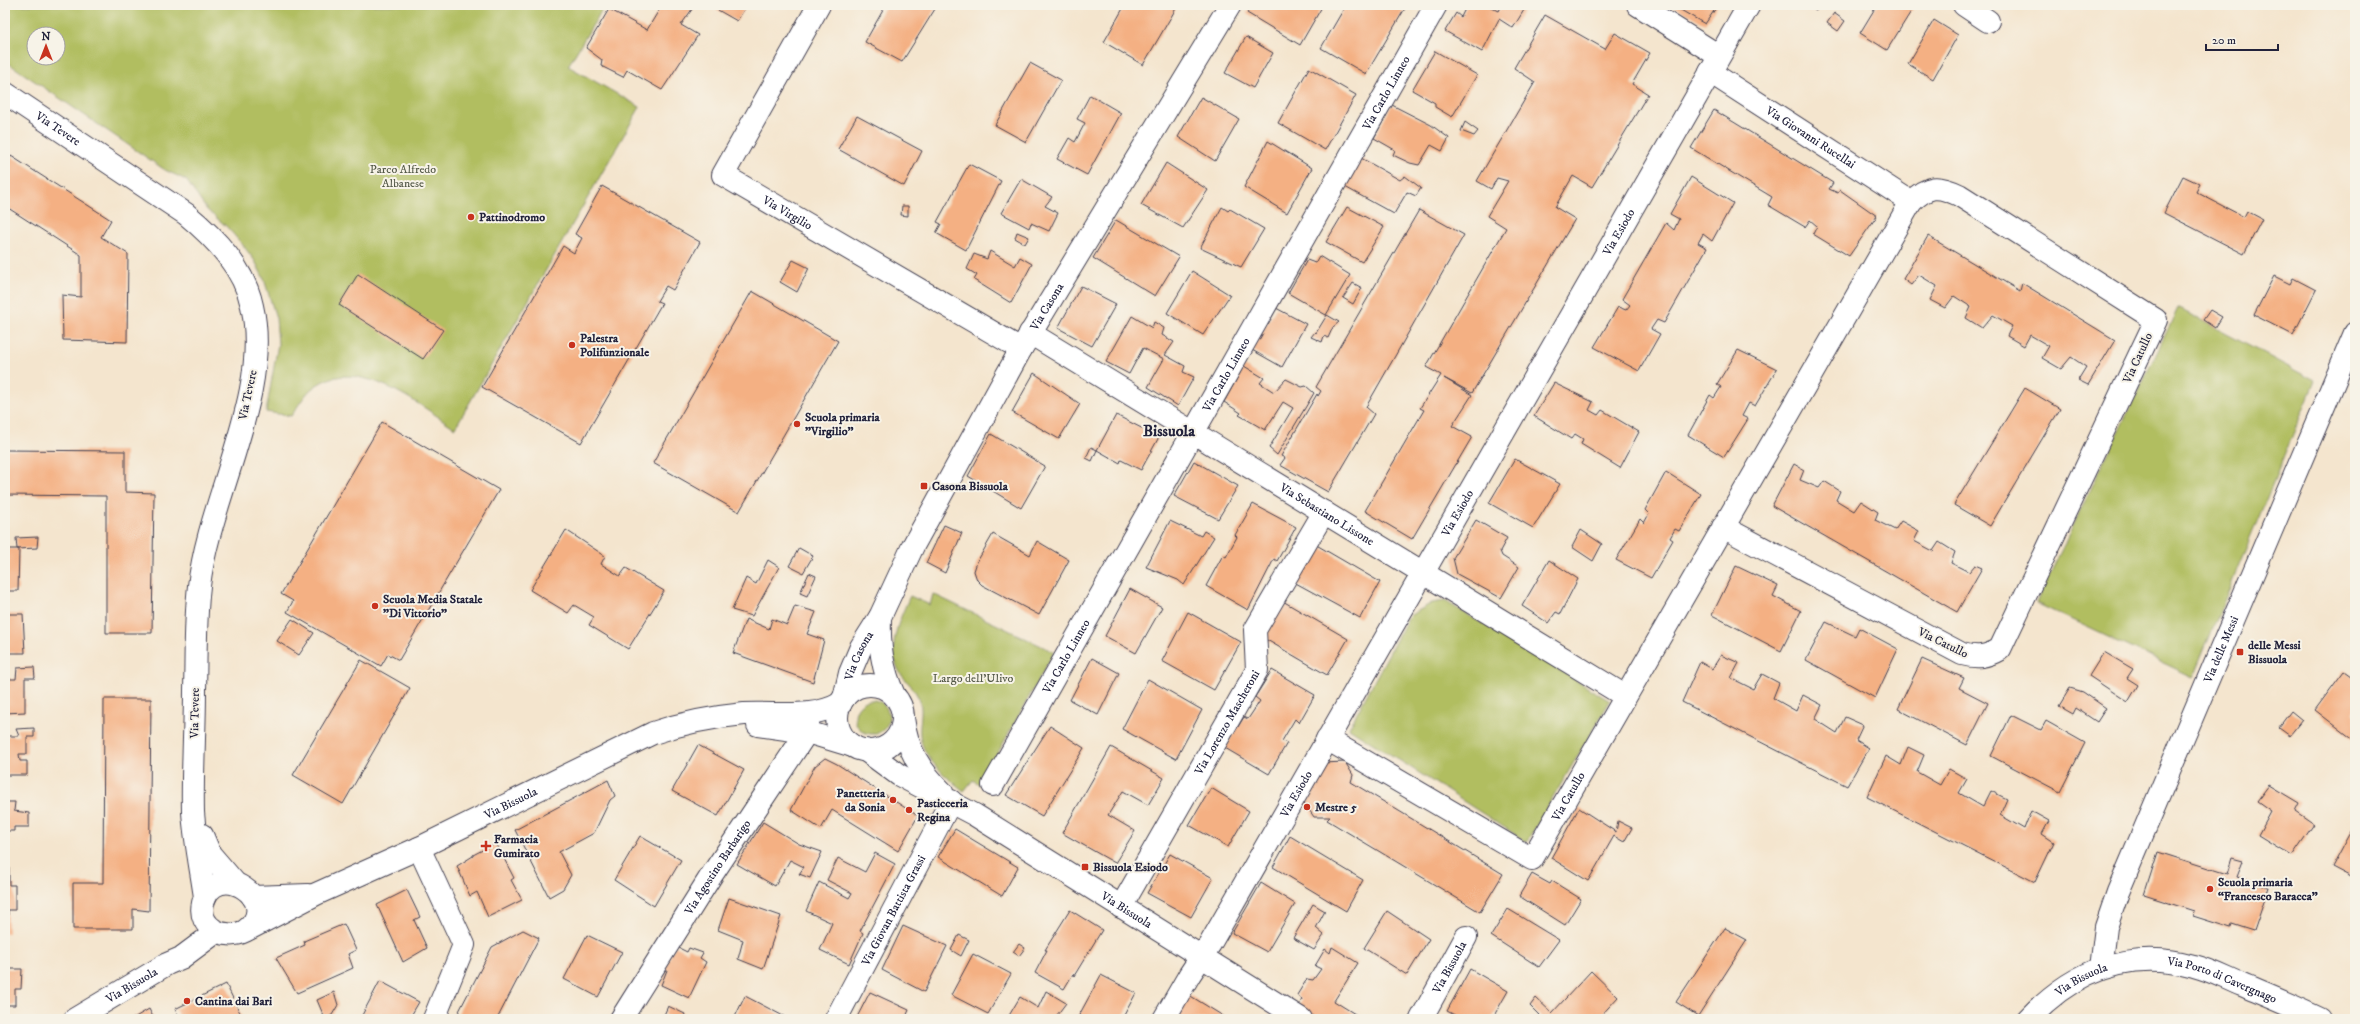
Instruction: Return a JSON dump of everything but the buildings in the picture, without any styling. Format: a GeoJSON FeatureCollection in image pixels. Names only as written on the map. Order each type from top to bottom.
{"type":"FeatureCollection","features":[{"type":"Feature","properties":{"kind":"street","name":"Via Virgilio"},"geometry":{"type":"LineString","coordinates":[[819,5],[723,175],[1026,341]]}},
{"type":"Feature","properties":{"kind":"street","name":"Via Casona"},"geometry":{"type":"LineString","coordinates":[[843,701],[854,662],[880,617],[913,546],[1026,341],[1230,5]]}},
{"type":"Feature","properties":{"kind":"street","name":"Via Carlo Linneo"},"geometry":{"type":"LineString","coordinates":[[993,785],[1436,5]]}},
{"type":"Feature","properties":{"kind":"street","name":"Via Giovanni Rucellai"},"geometry":{"type":"LineString","coordinates":[[1638,5],[1715,64],[1911,202]]}},
{"type":"Feature","properties":{"kind":"street","name":"Via Esiodo"},"geometry":{"type":"LineString","coordinates":[[1164,1019],[1202,956],[1749,5]]}},
{"type":"Feature","properties":{"kind":"street"},"geometry":{"type":"LineString","coordinates":[[1964,5],[1988,21]]}},
{"type":"Feature","properties":{"kind":"street","name":"Via Tevere"},"geometry":{"type":"LineString","coordinates":[[5,93],[186,214],[208,232],[226,254],[241,277],[252,304],[256,334],[255,362],[250,393],[209,534],[199,584],[196,618],[194,813],[204,907]]}},
{"type":"Feature","properties":{"kind":"street","name":"Via Catullo"},"geometry":{"type":"LineString","coordinates":[[1327,739],[1532,859],[1625,696],[1911,202],[1922,191],[1934,188],[1946,189],[1959,195],[2156,320],[2000,649],[1990,655],[1977,658],[1962,654],[1723,527]]}},
{"type":"Feature","properties":{"kind":"street","name":"Via delle Messi"},"geometry":{"type":"LineString","coordinates":[[2101,968],[2106,927],[2118,892],[2355,333]]}},
{"type":"Feature","properties":{"kind":"street","name":"Via Sebastiano Lissone"},"geometry":{"type":"LineString","coordinates":[[1026,341],[1194,433],[1625,696]]}},
{"type":"Feature","properties":{"kind":"street","name":"Via Lorenzo Mascheroni"},"geometry":{"type":"LineString","coordinates":[[1121,907],[1257,670],[1254,630],[1324,512]]}},
{"type":"Feature","properties":{"kind":"street","name":"Via Casona"},"geometry":{"type":"LineString","coordinates":[[880,617],[880,648],[882,664],[894,695]]}},
{"type":"Feature","properties":{"kind":"street"},"geometry":{"type":"LineString","coordinates":[[864,686],[880,687],[894,695],[901,706],[903,718],[900,732],[891,743],[879,749],[860,748],[840,731],[838,717],[843,701],[850,692],[864,686]]}},
{"type":"Feature","properties":{"kind":"street","name":"Via Bissuola"},"geometry":{"type":"LineString","coordinates":[[808,723],[826,710],[843,701]]}},
{"type":"Feature","properties":{"kind":"street","name":"Via Bissuola"},"geometry":{"type":"LineString","coordinates":[[903,718],[905,734],[913,757],[934,784],[951,802]]}},
{"type":"Feature","properties":{"kind":"street","name":"Via Bissuola"},"geometry":{"type":"LineString","coordinates":[[75,1019],[167,964],[181,958],[216,932],[234,936],[316,894],[419,848],[574,773],[636,741],[672,727],[709,720],[808,723],[860,748],[899,775],[951,802],[1202,956],[1301,1019]]}},
{"type":"Feature","properties":{"kind":"street","name":"Via Agostino Barbarigo"},"geometry":{"type":"LineString","coordinates":[[621,1019],[808,723]]}},
{"type":"Feature","properties":{"kind":"street","name":"Via Giovan Battista Grassi"},"geometry":{"type":"LineString","coordinates":[[836,1019],[951,802]]}},
{"type":"Feature","properties":{"kind":"street","name":"Via Tevere"},"geometry":{"type":"LineString","coordinates":[[194,813],[210,854],[236,883]]}},
{"type":"Feature","properties":{"kind":"street"},"geometry":{"type":"LineString","coordinates":[[419,848],[464,945],[434,1019]]}},
{"type":"Feature","properties":{"kind":"street"},"geometry":{"type":"LineString","coordinates":[[236,883],[248,890],[256,904],[253,923],[246,930]]}},
{"type":"Feature","properties":{"kind":"street","name":"Via Bissuola"},"geometry":{"type":"LineString","coordinates":[[167,964],[204,907],[210,891],[219,885],[236,883]]}},
{"type":"Feature","properties":{"kind":"street","name":"Via Bissuola"},"geometry":{"type":"LineString","coordinates":[[253,897],[316,894]]}},
{"type":"Feature","properties":{"kind":"street"},"geometry":{"type":"LineString","coordinates":[[204,907],[208,925],[216,932]]}},
{"type":"Feature","properties":{"kind":"street","name":"Via Bissuola"},"geometry":{"type":"LineString","coordinates":[[1421,1019],[1466,937]]}},
{"type":"Feature","properties":{"kind":"street","name":"Via Bissuola"},"geometry":{"type":"LineString","coordinates":[[2028,1019],[2057,991],[2078,977],[2101,968],[2130,961],[2144,960]]}},
{"type":"Feature","properties":{"kind":"street","name":"Via Porto di Cavergnago"},"geometry":{"type":"LineString","coordinates":[[2144,960],[2168,961],[2195,966],[2320,1019]]}},
{"type":"Feature","properties":{"kind":"green space","name":"Parco Alfredo Albanese"},"geometry":{"type":"Polygon","coordinates":[[[5,5],[605,5],[568,66],[640,107],[455,428],[424,407],[387,386],[368,379],[349,376],[331,378],[314,387],[305,396],[291,416],[266,412],[278,344],[276,318],[264,279],[255,261],[242,244],[226,226],[207,210],[186,180],[165,170],[5,61],[5,5]]]}},
{"type":"Feature","properties":{"kind":"green space"},"geometry":{"type":"Polygon","coordinates":[[[2178,308],[2315,381],[2193,677],[2036,603],[2178,308]]]}},
{"type":"Feature","properties":{"kind":"green space","name":"Largo dell'Ulivo"},"geometry":{"type":"Polygon","coordinates":[[[933,594],[1054,652],[980,785],[973,780],[964,791],[936,767],[925,752],[920,735],[920,702],[915,691],[900,673],[895,660],[894,641],[896,632],[902,613],[910,596],[930,605],[933,594]]]}},
{"type":"Feature","properties":{"kind":"green space"},"geometry":{"type":"Polygon","coordinates":[[[1445,601],[1610,701],[1527,842],[1349,728],[1409,616],[1432,603],[1445,601]]]}},
{"type":"Feature","properties":{"kind":"green space"},"geometry":{"type":"Polygon","coordinates":[[[869,700],[875,700],[879,701],[886,707],[889,717],[888,724],[882,731],[875,734],[869,734],[865,733],[858,727],[855,720],[855,714],[856,710],[862,703],[869,700]]]}},
{"type":"Feature","properties":{"kind":"place","name":"Pattinodromo"},"geometry":{"type":"Point","coordinates":[471,217]}},
{"type":"Feature","properties":{"kind":"place","name":"Palestra Polifunzionale"},"geometry":{"type":"Point","coordinates":[572,345]}},
{"type":"Feature","properties":{"kind":"place","name":"Scuola primaria \"Virgilio\""},"geometry":{"type":"Point","coordinates":[797,424]}},
{"type":"Feature","properties":{"kind":"place","name":"Casona Bissuola"},"geometry":{"type":"Point","coordinates":[924,486]}},
{"type":"Feature","properties":{"kind":"place","name":"Scuola Media Statale \"Di Vittorio\""},"geometry":{"type":"Point","coordinates":[375,606]}},
{"type":"Feature","properties":{"kind":"place","name":"delle Messi Bissuola"},"geometry":{"type":"Point","coordinates":[2240,652]}},
{"type":"Feature","properties":{"kind":"place","name":"Panetteria da Sonia"},"geometry":{"type":"Point","coordinates":[893,800]}},
{"type":"Feature","properties":{"kind":"place","name":"Mestre 5"},"geometry":{"type":"Point","coordinates":[1307,807]}},
{"type":"Feature","properties":{"kind":"place","name":"Pasticceria Regina"},"geometry":{"type":"Point","coordinates":[909,810]}},
{"type":"Feature","properties":{"kind":"place","name":"Farmacia Gumirato"},"geometry":{"type":"Point","coordinates":[486,846]}},
{"type":"Feature","properties":{"kind":"place","name":"Bissuola Esiodo"},"geometry":{"type":"Point","coordinates":[1085,867]}},
{"type":"Feature","properties":{"kind":"place","name":"Scuola primaria “Francesco Baracca”"},"geometry":{"type":"Point","coordinates":[2210,889]}},
{"type":"Feature","properties":{"kind":"place","name":"Cantina dai Bari"},"geometry":{"type":"Point","coordinates":[187,1001]}},
{"type":"Feature","properties":{"kind":"district","name":"Bissuola"},"geometry":{"type":"Point","coordinates":[1169,431]}}]}
